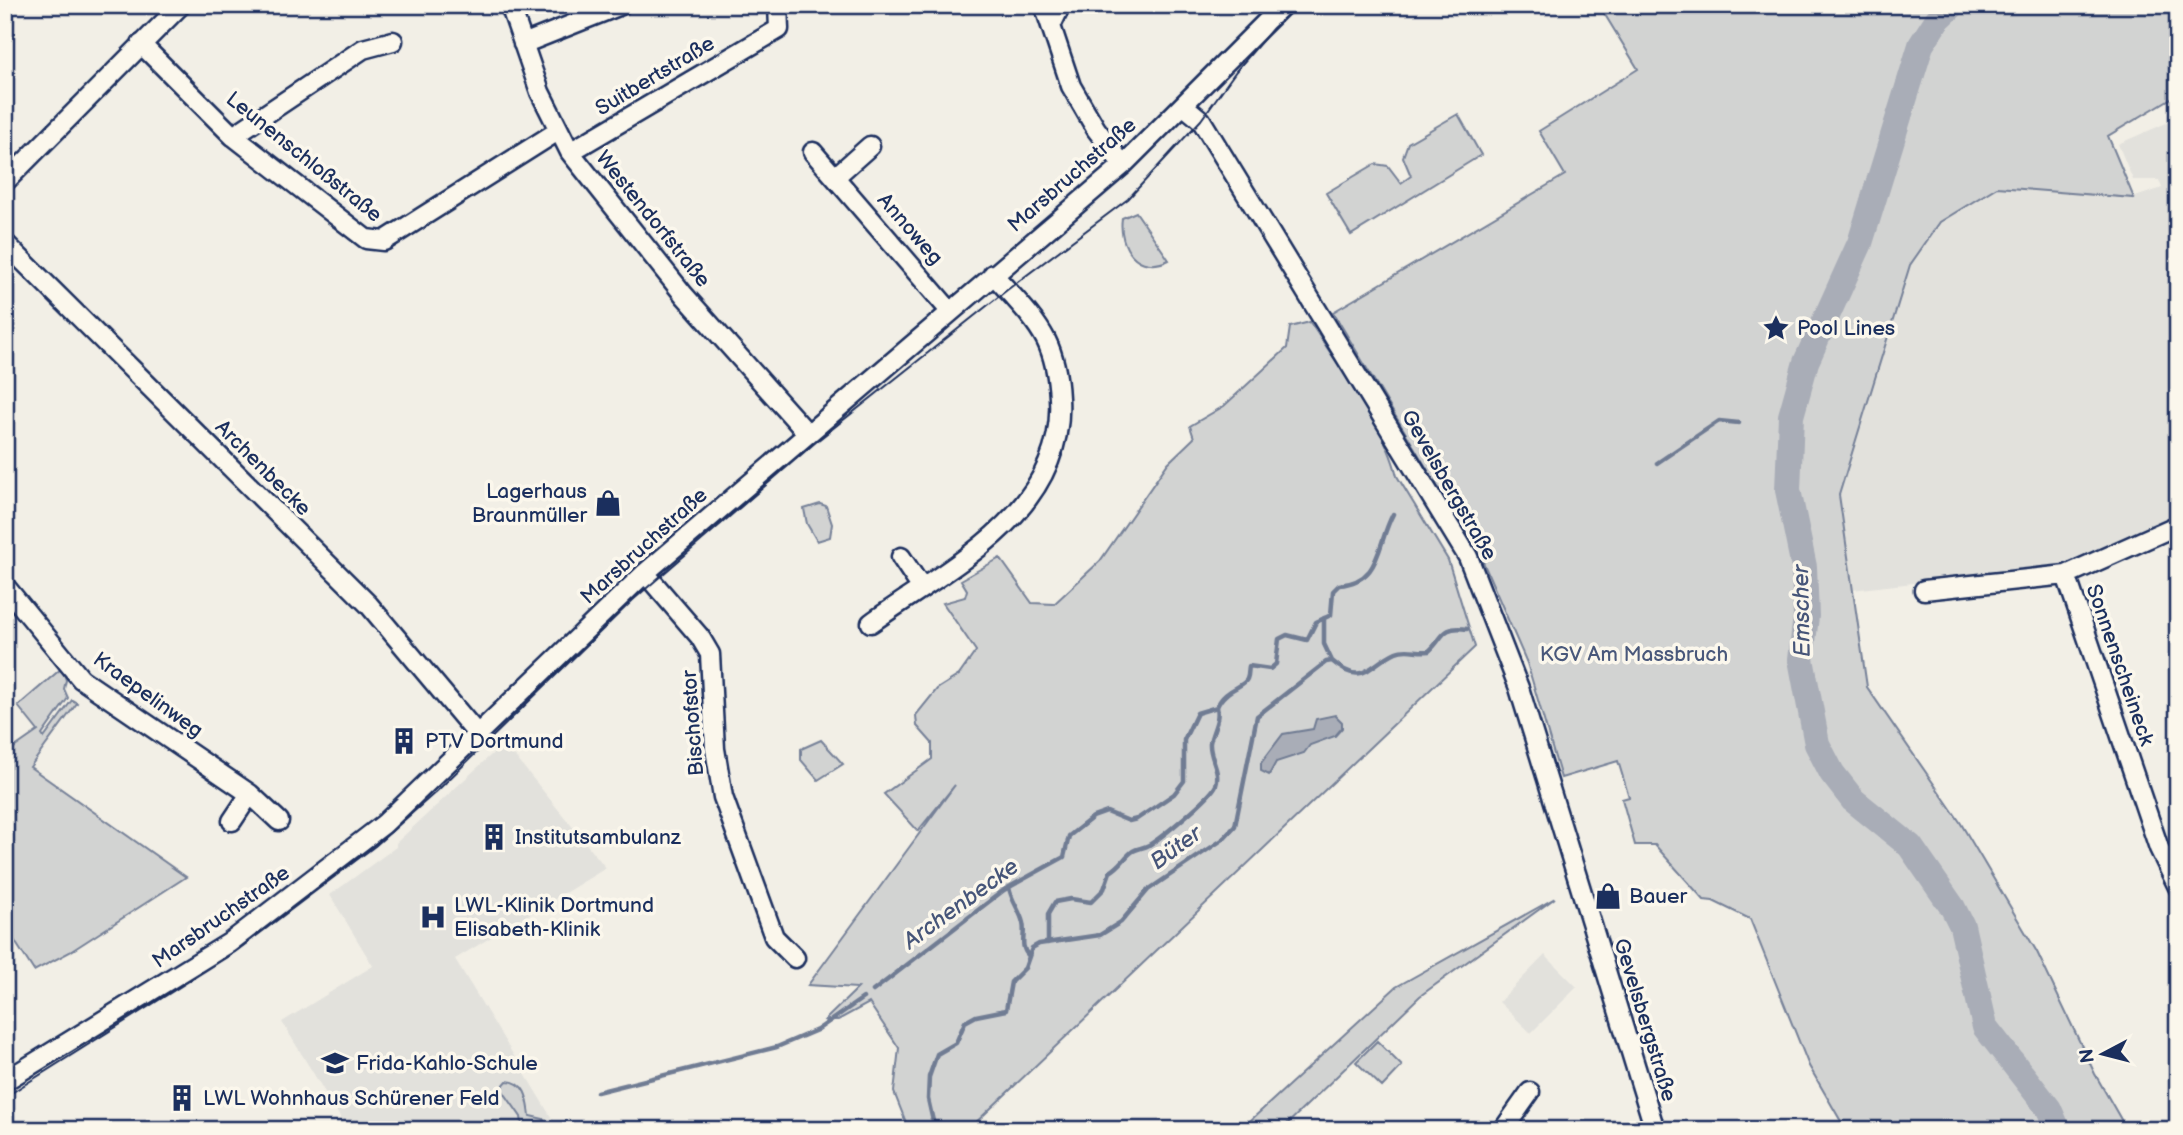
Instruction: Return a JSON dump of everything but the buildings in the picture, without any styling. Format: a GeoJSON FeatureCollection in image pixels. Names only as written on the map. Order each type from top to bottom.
{"type":"FeatureCollection","features":[{"type":"Feature","properties":{"kind":"street"},"geometry":{"type":"LineString","coordinates":[[5,182],[181,5]]}},
{"type":"Feature","properties":{"kind":"street","name":"Westendorfstraße"},"geometry":{"type":"LineString","coordinates":[[510,5],[558,131],[570,152],[684,295],[807,433]]}},
{"type":"Feature","properties":{"kind":"street"},"geometry":{"type":"LineString","coordinates":[[523,44],[621,5]]}},
{"type":"Feature","properties":{"kind":"street","name":"Suitbertstraße"},"geometry":{"type":"LineString","coordinates":[[570,152],[779,29],[778,5]]}},
{"type":"Feature","properties":{"kind":"street"},"geometry":{"type":"LineString","coordinates":[[1044,5],[1071,86],[1096,129],[1123,165]]}},
{"type":"Feature","properties":{"kind":"street"},"geometry":{"type":"LineString","coordinates":[[1051,26],[1061,5]]}},
{"type":"Feature","properties":{"kind":"street","name":"Marsbruchstraße"},"geometry":{"type":"LineString","coordinates":[[5,1081],[229,943],[376,831],[645,573],[1123,165],[1283,5]]}},
{"type":"Feature","properties":{"kind":"street"},"geometry":{"type":"LineString","coordinates":[[233,136],[363,49],[393,41]]}},
{"type":"Feature","properties":{"kind":"street","name":"Leunenschloßstraße"},"geometry":{"type":"LineString","coordinates":[[141,44],[233,136],[366,239],[375,242],[384,241],[558,131]]}},
{"type":"Feature","properties":{"kind":"street","name":"Gevelsbergstraße"},"geometry":{"type":"LineString","coordinates":[[1183,105],[1201,120],[1468,557],[1520,688],[1654,1130]]}},
{"type":"Feature","properties":{"kind":"street"},"geometry":{"type":"LineString","coordinates":[[835,177],[870,146]]}},
{"type":"Feature","properties":{"kind":"street","name":"Annoweg"},"geometry":{"type":"LineString","coordinates":[[813,152],[950,312]]}},
{"type":"Feature","properties":{"kind":"street","name":"Archenbecke"},"geometry":{"type":"LineString","coordinates":[[5,243],[369,605],[478,735]]}},
{"type":"Feature","properties":{"kind":"street"},"geometry":{"type":"LineString","coordinates":[[870,623],[978,549],[1005,527],[1048,469],[1060,416],[1054,362],[1047,342],[1035,322],[993,274]]}},
{"type":"Feature","properties":{"kind":"street"},"geometry":{"type":"LineString","coordinates":[[1924,590],[2066,575],[2178,525]]}},
{"type":"Feature","properties":{"kind":"street"},"geometry":{"type":"LineString","coordinates":[[901,557],[921,587]]}},
{"type":"Feature","properties":{"kind":"street","name":"Bischofstor"},"geometry":{"type":"LineString","coordinates":[[645,573],[700,637],[710,654],[715,749],[723,797],[774,937],[795,958]]}},
{"type":"Feature","properties":{"kind":"street","name":"Sonnenscheineck"},"geometry":{"type":"LineString","coordinates":[[2066,575],[2159,848],[2178,887]]}},
{"type":"Feature","properties":{"kind":"street","name":"Kraepelinweg"},"geometry":{"type":"LineString","coordinates":[[5,586],[81,679],[250,794],[279,821]]}},
{"type":"Feature","properties":{"kind":"street"},"geometry":{"type":"LineString","coordinates":[[232,821],[250,794]]}},
{"type":"Feature","properties":{"kind":"street"},"geometry":{"type":"LineString","coordinates":[[1503,1130],[1530,1092]]}},
{"type":"Feature","properties":{"kind":"shaded area"},"geometry":{"type":"Polygon","coordinates":[[[2178,118],[2178,514],[2062,566],[1852,590],[1839,495],[1910,265],[1940,222],[1997,187],[2132,198],[2162,188],[2159,180],[2133,180],[2118,144],[2178,118]]]}},
{"type":"Feature","properties":{"kind":"shaded area"},"geometry":{"type":"Polygon","coordinates":[[[1335,715],[1342,722],[1342,728],[1335,736],[1310,745],[1304,753],[1276,762],[1269,775],[1261,771],[1261,763],[1283,734],[1313,729],[1316,719],[1335,715]]]}},
{"type":"Feature","properties":{"kind":"shaded area","name":"LWL-Klinik Dortmund Elisabeth-Klinik"},"geometry":{"type":"Polygon","coordinates":[[[504,743],[606,868],[455,959],[559,1130],[348,1130],[282,1022],[373,966],[330,895],[396,847],[396,843],[504,743]]]}},
{"type":"Feature","properties":{"kind":"shaded area"},"geometry":{"type":"Polygon","coordinates":[[[1545,955],[1577,987],[1531,1033],[1499,1002],[1545,955]]]}},
{"type":"Feature","properties":{"kind":"green space","name":"KGV Am Massbruch"},"geometry":{"type":"Polygon","coordinates":[[[1599,5],[2178,5],[2178,94],[2108,136],[2134,198],[1997,187],[1940,222],[1910,265],[1839,495],[1867,687],[1960,822],[2037,952],[2095,1074],[2127,1130],[1846,1130],[1809,1066],[1750,919],[1713,901],[1704,900],[1655,845],[1635,845],[1622,799],[1629,797],[1618,761],[1561,778],[1527,663],[1483,562],[1333,312],[1565,175],[1539,131],[1638,69],[1599,5]]]}},
{"type":"Feature","properties":{"kind":"green space"},"geometry":{"type":"Polygon","coordinates":[[[1458,114],[1481,155],[1351,235],[1326,193],[1375,164],[1388,166],[1401,183],[1411,176],[1403,157],[1408,143],[1458,114]]]}},
{"type":"Feature","properties":{"kind":"green space"},"geometry":{"type":"Polygon","coordinates":[[[1136,212],[1169,260],[1148,264],[1132,256],[1123,239],[1122,218],[1136,212]]]}},
{"type":"Feature","properties":{"kind":"green space"},"geometry":{"type":"Polygon","coordinates":[[[1310,322],[1372,417],[1391,456],[1397,476],[1448,560],[1475,647],[968,1130],[909,1130],[894,1092],[899,1048],[869,1003],[838,1020],[825,1020],[858,988],[808,985],[955,785],[918,831],[884,794],[932,759],[932,743],[917,726],[916,715],[937,689],[959,675],[976,651],[943,603],[965,597],[967,590],[961,580],[1000,558],[1032,603],[1054,604],[1100,561],[1168,463],[1194,438],[1190,426],[1224,406],[1287,348],[1290,327],[1310,322]]]}},
{"type":"Feature","properties":{"kind":"green space"},"geometry":{"type":"Polygon","coordinates":[[[820,504],[826,506],[832,524],[830,537],[817,541],[807,524],[804,509],[820,504]]]}},
{"type":"Feature","properties":{"kind":"green space"},"geometry":{"type":"Polygon","coordinates":[[[62,668],[66,680],[64,689],[68,698],[42,735],[44,738],[72,700],[77,703],[30,767],[186,877],[70,952],[34,971],[5,926],[5,754],[38,731],[18,706],[62,668]]]}},
{"type":"Feature","properties":{"kind":"green space"},"geometry":{"type":"Polygon","coordinates":[[[821,740],[843,764],[818,780],[801,760],[801,749],[821,740]]]}},
{"type":"Feature","properties":{"kind":"green space"},"geometry":{"type":"Polygon","coordinates":[[[1555,898],[1420,996],[1281,1130],[1240,1130],[1396,987],[1555,898]]]}},
{"type":"Feature","properties":{"kind":"green space"},"geometry":{"type":"Polygon","coordinates":[[[1377,1041],[1402,1066],[1382,1087],[1356,1062],[1377,1041]]]}},
{"type":"Feature","properties":{"kind":"green space"},"geometry":{"type":"Polygon","coordinates":[[[507,1081],[514,1082],[523,1089],[530,1116],[543,1119],[550,1130],[523,1130],[521,1117],[501,1088],[507,1081]]]}},
{"type":"Feature","properties":{"kind":"waterway","name":"Emscher"},"geometry":{"type":"LineString","coordinates":[[1953,5],[1937,20],[1921,45],[1860,243],[1806,362],[1791,416],[1788,490],[1804,567],[1806,616],[1801,659],[1817,744],[1832,773],[1853,800],[1910,846],[1953,908],[1962,926],[1985,1027],[2049,1109],[2058,1130]]}},
{"type":"Feature","properties":{"kind":"waterway","name":"Büter"},"geometry":{"type":"LineString","coordinates":[[1657,463],[1719,421],[1739,423]]}},
{"type":"Feature","properties":{"kind":"waterway","name":"Büter"},"geometry":{"type":"LineString","coordinates":[[1782,425],[1790,428]]}},
{"type":"Feature","properties":{"kind":"waterway","name":"Archenbecke"},"geometry":{"type":"LineString","coordinates":[[873,991],[1004,890],[1064,857],[1069,836],[1093,817],[1107,812],[1129,821],[1137,819],[1174,794],[1184,781],[1184,740],[1197,713],[1217,707],[1224,696],[1245,682],[1249,666],[1270,669],[1276,664],[1279,639],[1287,635],[1307,640],[1316,622],[1331,615],[1333,591],[1339,585],[1363,577],[1370,569],[1393,514]]}},
{"type":"Feature","properties":{"kind":"waterway"},"geometry":{"type":"LineString","coordinates":[[1324,618],[1324,644],[1332,661]]}},
{"type":"Feature","properties":{"kind":"waterway","name":"Büter"},"geometry":{"type":"LineString","coordinates":[[935,1130],[928,1099],[929,1077],[937,1054],[956,1043],[965,1022],[976,1016],[1006,1010],[1011,982],[1025,968],[1032,948],[1039,944],[1100,935],[1121,922],[1148,890],[1222,840],[1235,826],[1257,716],[1326,662],[1332,661],[1351,673],[1365,672],[1396,652],[1429,651],[1448,631],[1467,629]]}},
{"type":"Feature","properties":{"kind":"waterway"},"geometry":{"type":"LineString","coordinates":[[1048,943],[1048,914],[1055,902],[1071,899],[1091,902],[1104,889],[1110,872],[1130,853],[1149,845],[1164,834],[1196,807],[1216,785],[1217,774],[1210,743],[1217,721],[1217,707]]}},
{"type":"Feature","properties":{"kind":"waterway"},"geometry":{"type":"LineString","coordinates":[[1009,887],[1023,923],[1023,944],[1028,955]]}},
{"type":"Feature","properties":{"kind":"waterway","name":"Archenbecke"},"geometry":{"type":"LineString","coordinates":[[597,1092],[777,1047],[817,1030],[863,998]]}},
{"type":"Feature","properties":{"kind":"tram line"},"geometry":{"type":"LineString","coordinates":[[5,1097],[235,952],[375,846],[437,791],[633,600],[817,441],[1007,290],[1128,199],[1201,120],[1236,71],[1273,28],[1298,5]]}},
{"type":"Feature","properties":{"kind":"place","name":"Pool Lines"},"geometry":{"type":"Point","coordinates":[1776,328]}},
{"type":"Feature","properties":{"kind":"place","name":"Lagerhaus Braunmüller"},"geometry":{"type":"Point","coordinates":[608,503]}},
{"type":"Feature","properties":{"kind":"place","name":"PTV Dortmund"},"geometry":{"type":"Point","coordinates":[404,741]}},
{"type":"Feature","properties":{"kind":"place","name":"Institutsambulanz"},"geometry":{"type":"Point","coordinates":[494,837]}},
{"type":"Feature","properties":{"kind":"place","name":"Bauer"},"geometry":{"type":"Point","coordinates":[1608,896]}},
{"type":"Feature","properties":{"kind":"place","name":"LWL-Klinik Dortmund Elisabeth-Klinik"},"geometry":{"type":"Point","coordinates":[433,917]}},
{"type":"Feature","properties":{"kind":"place","name":"Frida-Kahlo-Schule"},"geometry":{"type":"Point","coordinates":[335,1063]}},
{"type":"Feature","properties":{"kind":"place","name":"LWL Wohnhaus Schürener Feld"},"geometry":{"type":"Point","coordinates":[182,1098]}}]}
